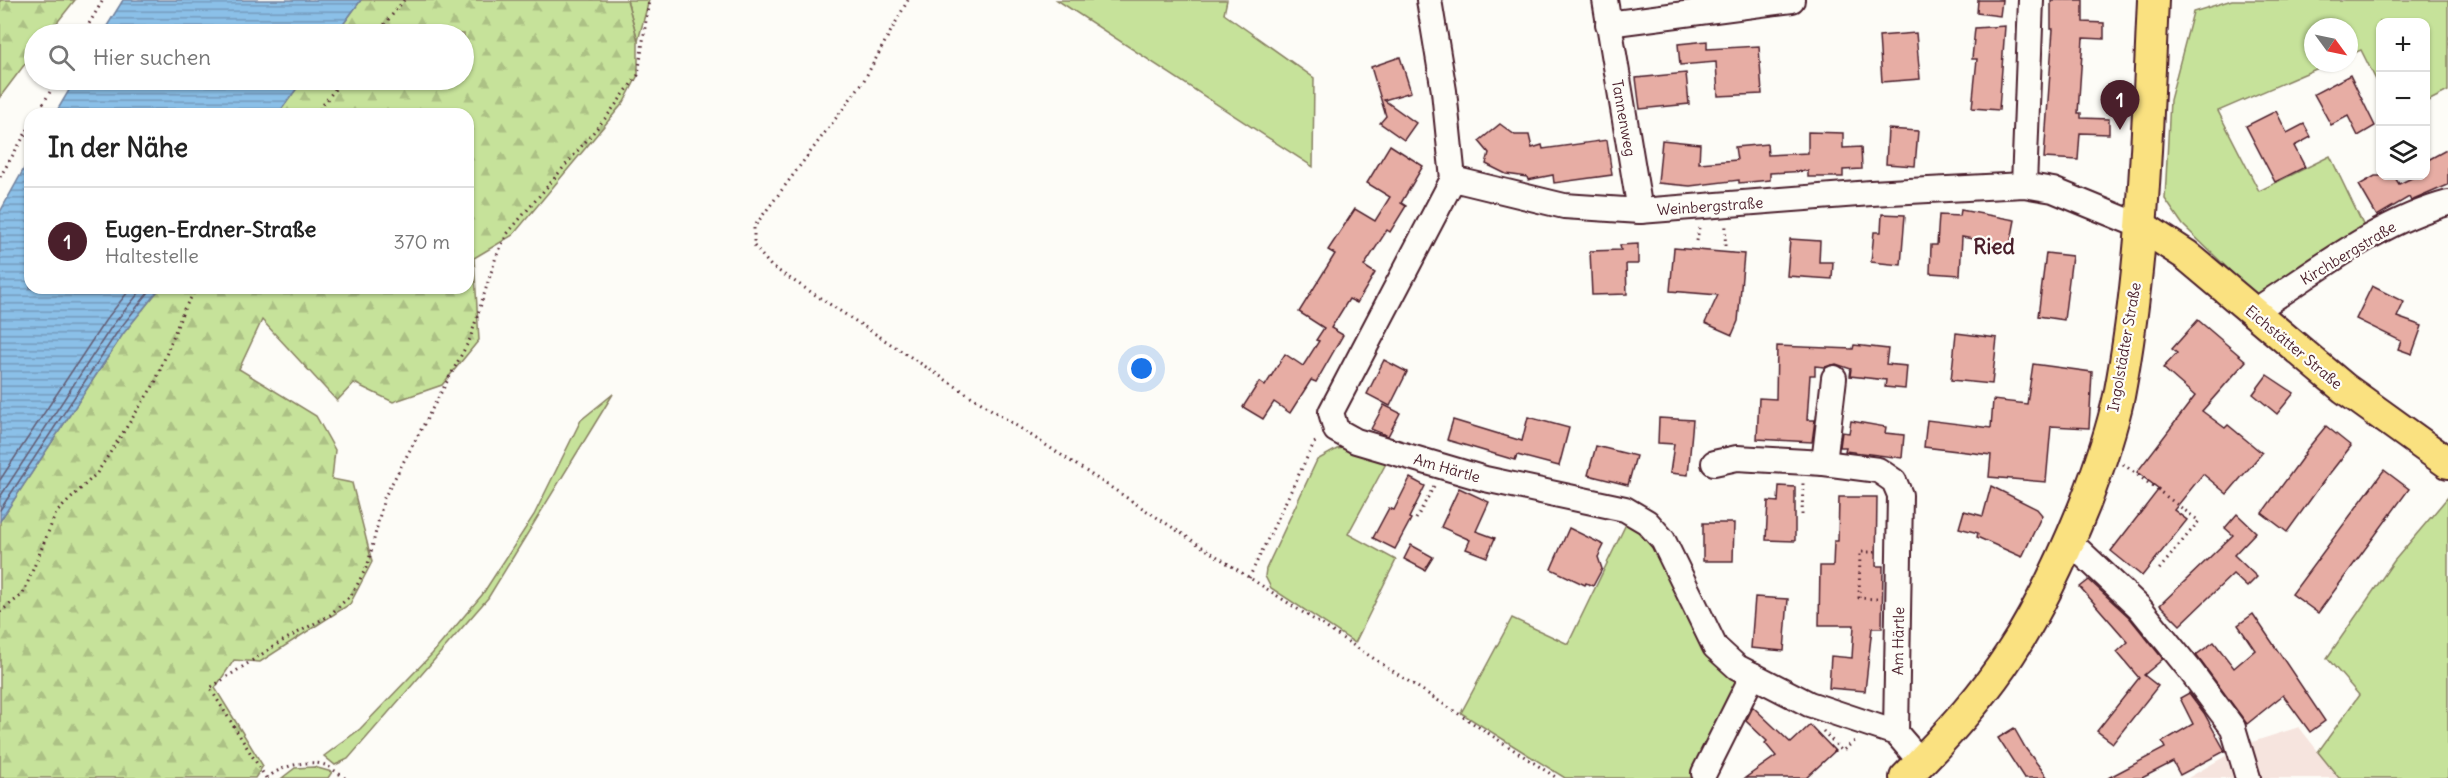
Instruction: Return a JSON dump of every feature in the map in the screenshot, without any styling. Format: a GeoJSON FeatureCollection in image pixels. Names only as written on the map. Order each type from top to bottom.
{"type":"FeatureCollection","features":[{"type":"Feature","properties":{"kind":"main road","name":"Ingolstädter Straße"},"geometry":{"type":"LineString","coordinates":[[1913,770],[1960,719],[2009,655],[2045,595],[2070,543],[2103,453],[2118,398],[2143,227],[2153,0]]}},
{"type":"Feature","properties":{"kind":"main road","name":"Eichstätter Straße"},"geometry":{"type":"LineString","coordinates":[[2143,227],[2186,255],[2344,388],[2448,463]]}},
{"type":"Feature","properties":{"kind":"street"},"geometry":{"type":"LineString","coordinates":[[1336,430],[1330,412],[1453,179],[1444,90],[1429,0]]}},
{"type":"Feature","properties":{"kind":"street","name":"Tannenweg"},"geometry":{"type":"LineString","coordinates":[[1605,0],[1640,211]]}},
{"type":"Feature","properties":{"kind":"street"},"geometry":{"type":"LineString","coordinates":[[1608,24],[1792,0]]}},
{"type":"Feature","properties":{"kind":"street"},"geometry":{"type":"LineString","coordinates":[[2024,185],[2031,0]]}},
{"type":"Feature","properties":{"kind":"street","name":"Weinbergstraße"},"geometry":{"type":"LineString","coordinates":[[1453,179],[1564,206],[1640,211],[1871,193],[2024,185],[2053,190],[2143,227]]}},
{"type":"Feature","properties":{"kind":"street","name":"Kirchbergstraße"},"geometry":{"type":"LineString","coordinates":[[2253,312],[2375,233],[2423,209],[2448,202]]}},
{"type":"Feature","properties":{"kind":"street"},"geometry":{"type":"LineString","coordinates":[[1814,462],[1834,378]]}},
{"type":"Feature","properties":{"kind":"street","name":"Am Härtle"},"geometry":{"type":"LineString","coordinates":[[1336,430],[1356,441],[1485,479],[1625,508],[1647,522],[1663,540],[1715,647],[1737,668],[1809,704],[1896,733],[1900,495],[1894,481],[1878,470],[1814,462],[1737,458],[1714,464]]}},
{"type":"Feature","properties":{"kind":"street"},"geometry":{"type":"LineString","coordinates":[[2070,543],[2139,607],[2190,670],[2233,728],[2248,778]]}},
{"type":"Feature","properties":{"kind":"street"},"geometry":{"type":"LineString","coordinates":[[1704,773],[1753,675]]}},
{"type":"Feature","properties":{"kind":"street"},"geometry":{"type":"LineString","coordinates":[[1896,733],[1913,770]]}},
{"type":"Feature","properties":{"kind":"path"},"geometry":{"type":"LineString","coordinates":[[89,24],[103,0]]}},
{"type":"Feature","properties":{"kind":"path"},"geometry":{"type":"LineString","coordinates":[[385,24],[404,0]]}},
{"type":"Feature","properties":{"kind":"path"},"geometry":{"type":"LineString","coordinates":[[345,778],[327,765],[312,762],[290,766],[266,778],[210,688],[279,643],[330,615],[353,593],[368,564],[384,498],[470,339],[496,256],[507,234],[608,115],[638,75],[649,0]]}},
{"type":"Feature","properties":{"kind":"path"},"geometry":{"type":"LineString","coordinates":[[908,0],[863,82],[754,227],[754,246],[771,266],[1557,778]]}},
{"type":"Feature","properties":{"kind":"path"},"geometry":{"type":"LineString","coordinates":[[41,108],[51,90]]}},
{"type":"Feature","properties":{"kind":"path"},"geometry":{"type":"LineString","coordinates":[[320,108],[334,90]]}},
{"type":"Feature","properties":{"kind":"path"},"geometry":{"type":"LineString","coordinates":[[0,177],[24,136]]}},
{"type":"Feature","properties":{"kind":"path"},"geometry":{"type":"LineString","coordinates":[[0,612],[23,594],[56,513],[97,473],[155,383],[184,309],[193,294]]}},
{"type":"Feature","properties":{"kind":"path"},"geometry":{"type":"LineString","coordinates":[[1249,578],[1314,444],[1336,430]]}},
{"type":"Feature","properties":{"kind":"path"},"geometry":{"type":"LineString","coordinates":[[2103,453],[2118,461],[2199,521],[2157,572]]}},
{"type":"Feature","properties":{"kind":"path"},"geometry":{"type":"LineString","coordinates":[[1802,514],[1814,462]]}},
{"type":"Feature","properties":{"kind":"path"},"geometry":{"type":"LineString","coordinates":[[1416,519],[1445,467]]}},
{"type":"Feature","properties":{"kind":"path"},"geometry":{"type":"LineString","coordinates":[[1898,601],[1859,598],[1860,552],[1899,553]]}},
{"type":"Feature","properties":{"kind":"shaded area"},"geometry":{"type":"Polygon","coordinates":[[[2299,727],[2339,778],[2188,778],[2246,744],[2299,727]]]}},
{"type":"Feature","properties":{"kind":"green space"},"geometry":{"type":"Polygon","coordinates":[[[0,0],[75,0],[56,24],[24,24],[24,65],[0,97],[0,0]]]}},
{"type":"Feature","properties":{"kind":"green space"},"geometry":{"type":"Polygon","coordinates":[[[361,0],[627,0],[638,41],[638,75],[624,102],[513,235],[474,258],[474,108],[282,108],[296,90],[474,90],[474,24],[343,24],[361,0]]]}},
{"type":"Feature","properties":{"kind":"green space"},"geometry":{"type":"Polygon","coordinates":[[[627,0],[649,0],[638,41],[627,0]]]}},
{"type":"Feature","properties":{"kind":"green space"},"geometry":{"type":"Polygon","coordinates":[[[1057,0],[1227,0],[1224,14],[1314,78],[1313,167],[1057,0]]]}},
{"type":"Feature","properties":{"kind":"green space"},"geometry":{"type":"Polygon","coordinates":[[[2232,0],[2448,0],[2448,91],[2430,100],[2430,18],[2376,18],[2376,80],[2361,50],[2358,51],[2358,18],[2304,18],[2304,72],[2309,72],[2218,111],[2259,191],[2330,156],[2367,233],[2257,297],[2183,225],[2165,199],[2170,100],[2193,12],[2232,0]]]}},
{"type":"Feature","properties":{"kind":"green space"},"geometry":{"type":"Polygon","coordinates":[[[474,258],[479,340],[442,385],[393,402],[354,383],[337,401],[262,320],[239,369],[316,416],[335,450],[332,479],[352,483],[372,562],[350,604],[260,662],[234,660],[215,688],[263,766],[255,778],[0,778],[0,521],[123,334],[155,294],[474,294],[474,258]]]}},
{"type":"Feature","properties":{"kind":"green space"},"geometry":{"type":"Polygon","coordinates":[[[613,394],[488,598],[348,759],[335,765],[324,756],[360,729],[432,654],[482,595],[534,515],[581,420],[613,394]]]}},
{"type":"Feature","properties":{"kind":"green space"},"geometry":{"type":"Polygon","coordinates":[[[1356,446],[1389,458],[1348,534],[1396,560],[1355,643],[1271,588],[1265,576],[1266,569],[1317,460],[1337,449],[1356,446]]]}},
{"type":"Feature","properties":{"kind":"green space"},"geometry":{"type":"Polygon","coordinates":[[[2448,497],[2448,778],[2339,778],[2318,752],[2359,695],[2327,658],[2394,561],[2448,497]]]}},
{"type":"Feature","properties":{"kind":"green space"},"geometry":{"type":"Polygon","coordinates":[[[1627,522],[1653,538],[1743,680],[1694,778],[1565,778],[1461,713],[1512,618],[1568,644],[1627,522]]]}},
{"type":"Feature","properties":{"kind":"green space"},"geometry":{"type":"Polygon","coordinates":[[[314,767],[332,772],[328,778],[282,778],[295,768],[314,767]]]}},
{"type":"Feature","properties":{"kind":"water"},"geometry":{"type":"Polygon","coordinates":[[[123,0],[361,0],[343,24],[108,24],[123,0]]]}},
{"type":"Feature","properties":{"kind":"water"},"geometry":{"type":"Polygon","coordinates":[[[69,90],[296,90],[282,108],[59,108],[69,90]]]}},
{"type":"Feature","properties":{"kind":"water"},"geometry":{"type":"Polygon","coordinates":[[[24,169],[24,294],[155,294],[123,334],[0,521],[0,212],[24,169]]]}},
{"type":"Feature","properties":{"kind":"building"},"geometry":{"type":"Polygon","coordinates":[[[1978,0],[2002,0],[2000,16],[1977,13],[1978,0]]]}},
{"type":"Feature","properties":{"kind":"building"},"geometry":{"type":"Polygon","coordinates":[[[2051,0],[2083,0],[2083,22],[2104,23],[2104,39],[2083,38],[2078,113],[2081,113],[2081,118],[2109,119],[2109,134],[2080,133],[2078,160],[2044,158],[2053,29],[2051,29],[2051,0]]]}},
{"type":"Feature","properties":{"kind":"building"},"geometry":{"type":"Polygon","coordinates":[[[2005,26],[1999,110],[1972,108],[1977,59],[1972,59],[1975,28],[2005,26]]]}},
{"type":"Feature","properties":{"kind":"building"},"geometry":{"type":"Polygon","coordinates":[[[1916,33],[1920,79],[1882,82],[1879,36],[1916,33]]]}},
{"type":"Feature","properties":{"kind":"building"},"geometry":{"type":"Polygon","coordinates":[[[1707,41],[1707,49],[1759,46],[1762,94],[1718,96],[1716,62],[1680,65],[1678,44],[1707,41]]]}},
{"type":"Feature","properties":{"kind":"building"},"geometry":{"type":"Polygon","coordinates":[[[1400,57],[1411,92],[1384,100],[1416,123],[1404,140],[1380,123],[1386,116],[1371,67],[1400,57]]]}},
{"type":"Feature","properties":{"kind":"building"},"geometry":{"type":"Polygon","coordinates":[[[1686,73],[1689,104],[1640,109],[1636,78],[1686,73]]]}},
{"type":"Feature","properties":{"kind":"building"},"geometry":{"type":"Polygon","coordinates":[[[2350,75],[2375,126],[2358,136],[2348,116],[2331,125],[2314,94],[2350,75]]]}},
{"type":"Feature","properties":{"kind":"building"},"geometry":{"type":"Polygon","coordinates":[[[2276,111],[2287,133],[2304,124],[2311,137],[2294,146],[2305,167],[2275,182],[2246,126],[2276,111]]]}},
{"type":"Feature","properties":{"kind":"building"},"geometry":{"type":"Polygon","coordinates":[[[1500,124],[1515,135],[1529,135],[1532,148],[1542,145],[1543,149],[1607,140],[1612,175],[1554,183],[1553,175],[1528,180],[1527,177],[1506,174],[1486,164],[1489,153],[1479,141],[1500,124]]]}},
{"type":"Feature","properties":{"kind":"building"},"geometry":{"type":"Polygon","coordinates":[[[1888,129],[1918,131],[1915,166],[1886,164],[1888,129]]]}},
{"type":"Feature","properties":{"kind":"building"},"geometry":{"type":"Polygon","coordinates":[[[1808,132],[1843,133],[1843,148],[1861,147],[1862,169],[1843,170],[1843,177],[1808,177],[1808,171],[1770,173],[1770,180],[1739,183],[1739,180],[1690,186],[1658,183],[1662,140],[1700,144],[1699,163],[1737,160],[1735,147],[1767,144],[1768,155],[1808,153],[1808,132]]]}},
{"type":"Feature","properties":{"kind":"building"},"geometry":{"type":"Polygon","coordinates":[[[1390,145],[1423,166],[1401,203],[1406,206],[1390,232],[1387,230],[1364,266],[1375,273],[1357,303],[1349,299],[1331,328],[1343,335],[1316,382],[1311,380],[1290,413],[1274,402],[1263,419],[1243,407],[1259,382],[1265,386],[1285,354],[1303,366],[1319,341],[1316,340],[1324,328],[1299,312],[1335,254],[1328,250],[1355,209],[1375,221],[1390,197],[1367,183],[1390,145]]]}},
{"type":"Feature","properties":{"kind":"building"},"geometry":{"type":"Polygon","coordinates":[[[2448,149],[2448,185],[2411,201],[2409,197],[2377,216],[2359,185],[2375,176],[2376,180],[2396,180],[2399,184],[2408,180],[2430,180],[2430,159],[2448,149]]]}},
{"type":"Feature","properties":{"kind":"building"},"geometry":{"type":"Polygon","coordinates":[[[1961,210],[2015,220],[2010,246],[1962,237],[1960,275],[1930,273],[1931,245],[1937,245],[1939,215],[1960,216],[1961,210]]]}},
{"type":"Feature","properties":{"kind":"building"},"geometry":{"type":"Polygon","coordinates":[[[1882,214],[1905,215],[1901,265],[1871,262],[1874,232],[1881,232],[1882,214]]]}},
{"type":"Feature","properties":{"kind":"building"},"geometry":{"type":"Polygon","coordinates":[[[1790,239],[1820,241],[1819,262],[1833,262],[1832,279],[1787,276],[1790,239]]]}},
{"type":"Feature","properties":{"kind":"building"},"geometry":{"type":"Polygon","coordinates":[[[1638,244],[1638,264],[1626,264],[1627,294],[1592,295],[1590,251],[1621,250],[1620,245],[1638,244]]]}},
{"type":"Feature","properties":{"kind":"building"},"geometry":{"type":"Polygon","coordinates":[[[1674,248],[1744,254],[1738,321],[1732,335],[1705,323],[1718,295],[1670,291],[1674,248]]]}},
{"type":"Feature","properties":{"kind":"building"},"geometry":{"type":"Polygon","coordinates":[[[2046,253],[2072,256],[2064,320],[2038,316],[2046,253]]]}},
{"type":"Feature","properties":{"kind":"building"},"geometry":{"type":"Polygon","coordinates":[[[2372,286],[2404,302],[2397,317],[2422,326],[2412,354],[2398,349],[2401,341],[2356,319],[2372,286]]]}},
{"type":"Feature","properties":{"kind":"building"},"geometry":{"type":"Polygon","coordinates":[[[2198,320],[2246,361],[2202,411],[2225,428],[2228,425],[2262,453],[2227,494],[2203,474],[2174,510],[2187,520],[2142,576],[2111,551],[2159,489],[2137,472],[2195,396],[2163,368],[2177,353],[2172,349],[2198,320]]]}},
{"type":"Feature","properties":{"kind":"building"},"geometry":{"type":"Polygon","coordinates":[[[1956,333],[1997,338],[1992,384],[1951,380],[1956,333]]]}},
{"type":"Feature","properties":{"kind":"building"},"geometry":{"type":"Polygon","coordinates":[[[1854,345],[1888,349],[1886,364],[1907,366],[1905,389],[1885,387],[1886,380],[1850,376],[1851,369],[1836,364],[1825,367],[1815,366],[1815,375],[1810,375],[1807,420],[1815,420],[1812,442],[1757,439],[1759,398],[1776,399],[1777,346],[1853,349],[1854,345]]]}},
{"type":"Feature","properties":{"kind":"building"},"geometry":{"type":"Polygon","coordinates":[[[1384,360],[1407,372],[1390,406],[1367,394],[1384,360]]]}},
{"type":"Feature","properties":{"kind":"building"},"geometry":{"type":"Polygon","coordinates":[[[2033,364],[2092,372],[2089,428],[2051,426],[2046,482],[1989,477],[1991,455],[1924,447],[1927,420],[1991,428],[1993,400],[2027,404],[2033,364]]]}},
{"type":"Feature","properties":{"kind":"building"},"geometry":{"type":"Polygon","coordinates":[[[2267,375],[2294,393],[2277,414],[2253,394],[2267,375]]]}},
{"type":"Feature","properties":{"kind":"building"},"geometry":{"type":"Polygon","coordinates":[[[1384,405],[1400,413],[1388,436],[1371,429],[1384,405]]]}},
{"type":"Feature","properties":{"kind":"building"},"geometry":{"type":"Polygon","coordinates":[[[1528,417],[1569,428],[1559,466],[1517,455],[1515,460],[1447,440],[1453,420],[1522,441],[1528,417]]]}},
{"type":"Feature","properties":{"kind":"building"},"geometry":{"type":"Polygon","coordinates":[[[1659,418],[1693,420],[1688,475],[1670,473],[1674,444],[1658,443],[1659,418]]]}},
{"type":"Feature","properties":{"kind":"building"},"geometry":{"type":"Polygon","coordinates":[[[1851,421],[1886,427],[1885,433],[1904,435],[1902,458],[1845,451],[1846,447],[1840,447],[1842,432],[1849,433],[1851,421]]]}},
{"type":"Feature","properties":{"kind":"building"},"geometry":{"type":"Polygon","coordinates":[[[2326,426],[2351,446],[2287,532],[2262,513],[2326,426]]]}},
{"type":"Feature","properties":{"kind":"building"},"geometry":{"type":"Polygon","coordinates":[[[1596,446],[1636,456],[1628,485],[1588,475],[1596,446]]]}},
{"type":"Feature","properties":{"kind":"building"},"geometry":{"type":"Polygon","coordinates":[[[2384,470],[2409,489],[2318,613],[2292,594],[2384,470]]]}},
{"type":"Feature","properties":{"kind":"building"},"geometry":{"type":"Polygon","coordinates":[[[1410,478],[1425,486],[1395,549],[1373,538],[1389,508],[1394,510],[1410,478]]]}},
{"type":"Feature","properties":{"kind":"building"},"geometry":{"type":"Polygon","coordinates":[[[1779,486],[1795,487],[1795,541],[1766,540],[1768,501],[1778,502],[1779,486]]]}},
{"type":"Feature","properties":{"kind":"building"},"geometry":{"type":"Polygon","coordinates":[[[1991,486],[2037,509],[2042,515],[2022,557],[1977,537],[1978,533],[1959,528],[1964,511],[1983,516],[1991,486]]]}},
{"type":"Feature","properties":{"kind":"building"},"geometry":{"type":"Polygon","coordinates":[[[1459,488],[1489,502],[1476,531],[1495,538],[1487,557],[1466,549],[1470,540],[1441,527],[1459,488]]]}},
{"type":"Feature","properties":{"kind":"building"},"geometry":{"type":"Polygon","coordinates":[[[1839,497],[1877,497],[1876,566],[1883,566],[1882,628],[1872,628],[1865,691],[1829,688],[1831,656],[1852,658],[1854,625],[1819,625],[1820,566],[1833,566],[1834,541],[1838,541],[1839,497]]]}},
{"type":"Feature","properties":{"kind":"building"},"geometry":{"type":"Polygon","coordinates":[[[2237,514],[2256,532],[2234,555],[2257,577],[2247,587],[2233,574],[2180,625],[2160,605],[2233,535],[2225,528],[2237,514]]]}},
{"type":"Feature","properties":{"kind":"building"},"geometry":{"type":"Polygon","coordinates":[[[1703,523],[1734,523],[1733,561],[1703,561],[1703,523]]]}},
{"type":"Feature","properties":{"kind":"building"},"geometry":{"type":"Polygon","coordinates":[[[1569,528],[1604,545],[1598,557],[1602,569],[1593,586],[1586,583],[1585,585],[1551,569],[1569,528]]]}},
{"type":"Feature","properties":{"kind":"building"},"geometry":{"type":"Polygon","coordinates":[[[1411,545],[1433,557],[1425,570],[1404,559],[1411,545]]]}},
{"type":"Feature","properties":{"kind":"building"},"geometry":{"type":"Polygon","coordinates":[[[2089,580],[2129,617],[2163,659],[2144,675],[2158,686],[2113,743],[2097,731],[2139,678],[2117,652],[2128,642],[2080,587],[2089,580]]]}},
{"type":"Feature","properties":{"kind":"building"},"geometry":{"type":"Polygon","coordinates":[[[1755,597],[1788,599],[1784,651],[1751,648],[1755,597]]]}},
{"type":"Feature","properties":{"kind":"building"},"geometry":{"type":"Polygon","coordinates":[[[2253,614],[2325,721],[2310,732],[2283,695],[2247,724],[2196,655],[2214,642],[2234,668],[2255,650],[2238,625],[2253,614]]]}},
{"type":"Feature","properties":{"kind":"building"},"geometry":{"type":"Polygon","coordinates":[[[2189,693],[2204,713],[2225,751],[2180,775],[2173,762],[2142,778],[2108,778],[2165,748],[2162,742],[2193,724],[2180,698],[2189,693]]]}},
{"type":"Feature","properties":{"kind":"building"},"geometry":{"type":"Polygon","coordinates":[[[1753,707],[1791,743],[1810,725],[1835,751],[1806,778],[1745,778],[1776,756],[1765,743],[1767,741],[1746,721],[1753,707]]]}},
{"type":"Feature","properties":{"kind":"building"},"geometry":{"type":"Polygon","coordinates":[[[2014,728],[2026,749],[2048,778],[2024,778],[1998,738],[2014,728]]]}},
{"type":"Feature","properties":{"kind":"place","name":"Eugen-Erdner-Straße"},"geometry":{"type":"Point","coordinates":[2120,130]}},
{"type":"Feature","properties":{"kind":"district","name":"Ried"},"geometry":{"type":"Point","coordinates":[1994,246]}}]}
